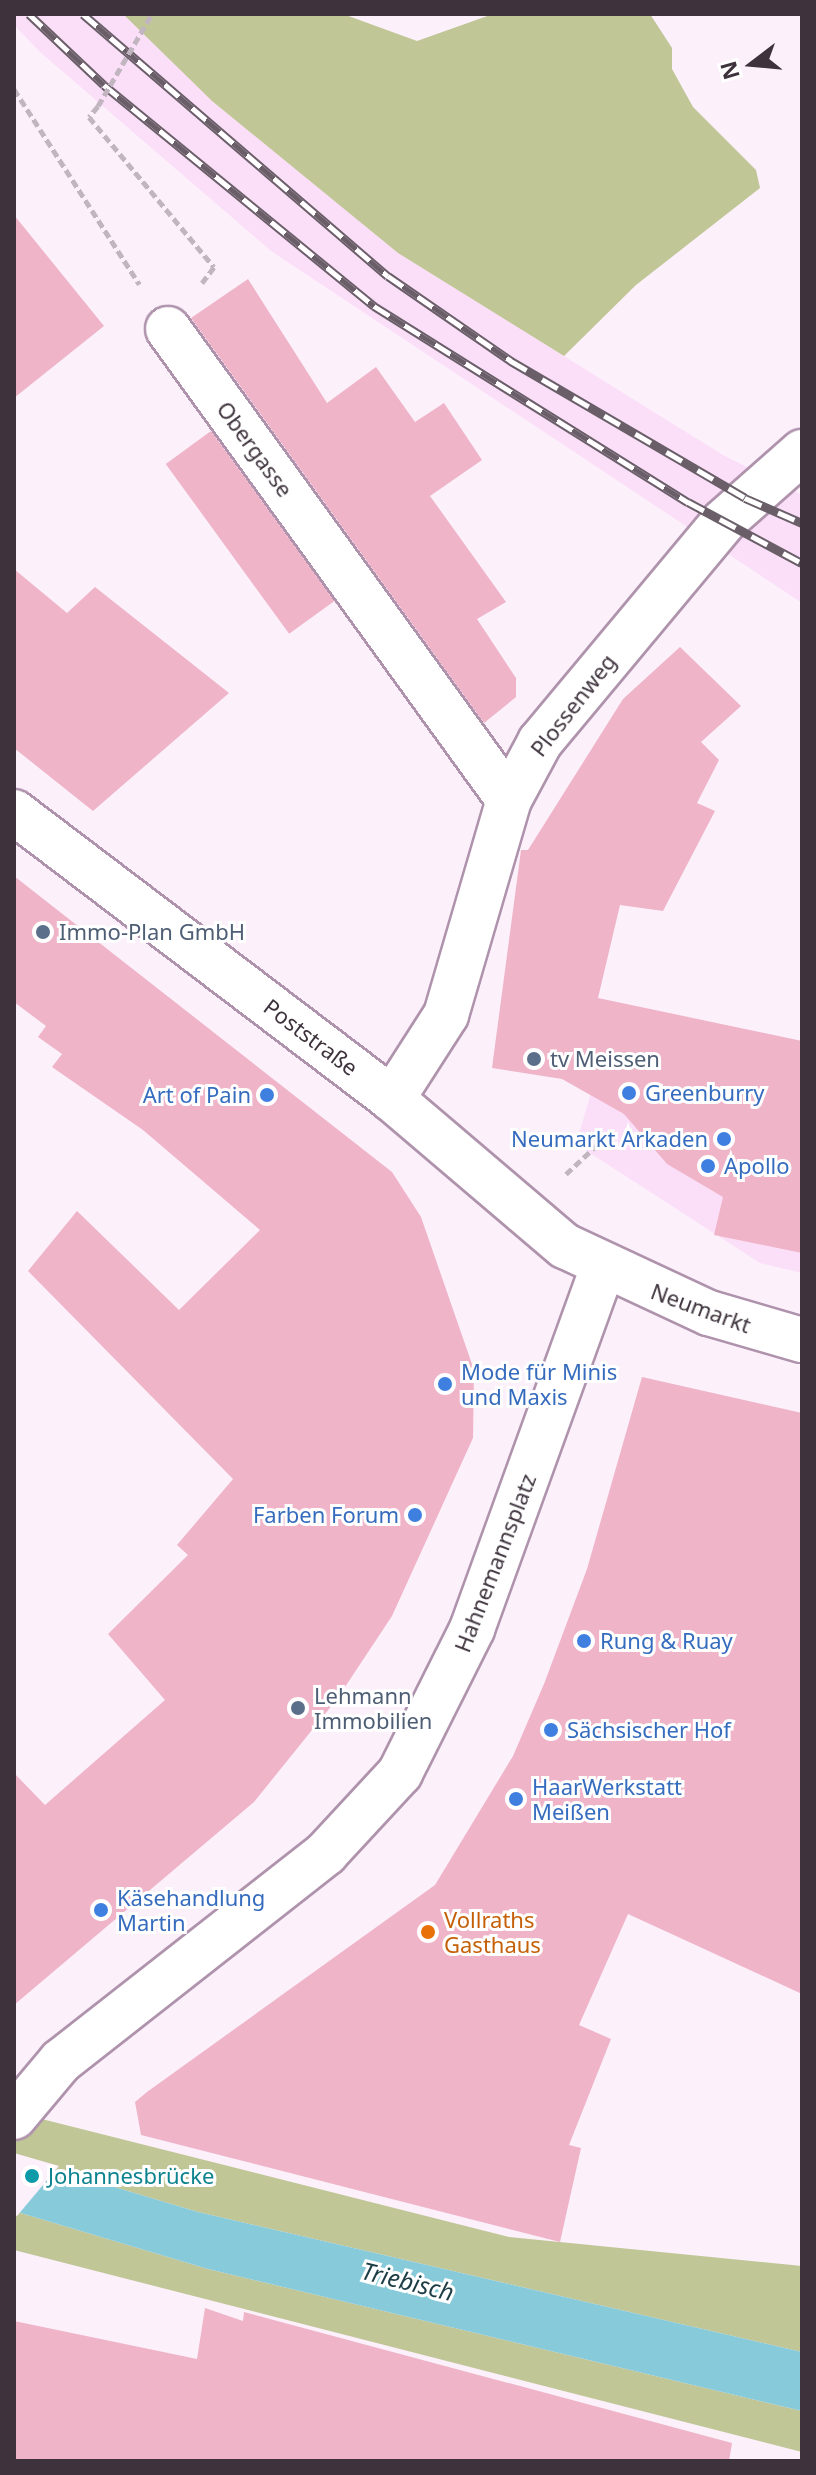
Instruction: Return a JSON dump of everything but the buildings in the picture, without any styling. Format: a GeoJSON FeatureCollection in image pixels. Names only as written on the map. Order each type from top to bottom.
{"type":"FeatureCollection","features":[{"type":"Feature","properties":{"kind":"street","name":"Obergasse"},"geometry":{"type":"LineString","coordinates":[[168,329],[509,800]]}},
{"type":"Feature","properties":{"kind":"street","name":"Plossenweg"},"geometry":{"type":"LineString","coordinates":[[392,1099],[446,1015],[509,800],[540,742],[723,522],[802,452]]}},
{"type":"Feature","properties":{"kind":"street","name":"Poststraße"},"geometry":{"type":"LineString","coordinates":[[14,812],[392,1099],[522,1217],[602,1270]]}},
{"type":"Feature","properties":{"kind":"street","name":"Neumarkt"},"geometry":{"type":"LineString","coordinates":[[602,1270],[721,1317],[802,1340]]}},
{"type":"Feature","properties":{"kind":"street","name":"Hahnemannsplatz"},"geometry":{"type":"LineString","coordinates":[[16,2115],[61,2061],[326,1853],[400,1773],[472,1629],[602,1270]]}},
{"type":"Feature","properties":{"kind":"path"},"geometry":{"type":"LineString","coordinates":[[152,14],[89,117],[214,267]]}},
{"type":"Feature","properties":{"kind":"path"},"geometry":{"type":"LineString","coordinates":[[14,89],[168,329]]}},
{"type":"Feature","properties":{"kind":"shaded area"},"geometry":{"type":"Polygon","coordinates":[[[14,14],[123,14],[212,101],[398,253],[723,455],[802,495],[802,603],[271,251],[40,52],[14,25],[14,14]]]}},
{"type":"Feature","properties":{"kind":"shaded area","name":"Neumarkt Arkaden"},"geometry":{"type":"Polygon","coordinates":[[[802,1041],[802,1273],[760,1263],[576,1144],[595,1079],[802,1041]]]}},
{"type":"Feature","properties":{"kind":"green space"},"geometry":{"type":"Polygon","coordinates":[[[123,14],[343,14],[417,41],[493,14],[650,14],[672,48],[672,69],[693,107],[756,170],[760,188],[636,285],[564,356],[398,253],[212,101],[123,14]]]}},
{"type":"Feature","properties":{"kind":"green space"},"geometry":{"type":"Polygon","coordinates":[[[14,2112],[509,2237],[802,2266],[802,2352],[198,2212],[14,2157],[14,2112]]]}},
{"type":"Feature","properties":{"kind":"green space"},"geometry":{"type":"Polygon","coordinates":[[[14,2211],[208,2269],[802,2411],[802,2452],[14,2250],[14,2211]]]}},
{"type":"Feature","properties":{"kind":"water","name":"Triebisch"},"geometry":{"type":"Polygon","coordinates":[[[14,2157],[198,2212],[802,2352],[802,2411],[208,2269],[14,2211],[14,2157]]]}},
{"type":"Feature","properties":{"kind":"pier"},"geometry":{"type":"Polygon","coordinates":[[[14,2153],[59,2166],[17,2216],[14,2215],[14,2153]]]}},
{"type":"Feature","properties":{"kind":"railway"},"geometry":{"type":"LineString","coordinates":[[29,14],[104,85],[374,306],[688,502],[802,563]]}},
{"type":"Feature","properties":{"kind":"railway"},"geometry":{"type":"LineString","coordinates":[[83,14],[388,276],[511,361],[745,498],[802,523]]}},
{"type":"Feature","properties":{"kind":"place","name":"Immo-Plan GmbH"},"geometry":{"type":"Point","coordinates":[43,932]}},
{"type":"Feature","properties":{"kind":"place","name":"tv Meissen"},"geometry":{"type":"Point","coordinates":[534,1059]}},
{"type":"Feature","properties":{"kind":"place","name":"Greenburry"},"geometry":{"type":"Point","coordinates":[629,1093]}},
{"type":"Feature","properties":{"kind":"place","name":"Art of Pain"},"geometry":{"type":"Point","coordinates":[267,1095]}},
{"type":"Feature","properties":{"kind":"place","name":"Neumarkt Arkaden"},"geometry":{"type":"Point","coordinates":[724,1139]}},
{"type":"Feature","properties":{"kind":"place","name":"Apollo"},"geometry":{"type":"Point","coordinates":[708,1166]}},
{"type":"Feature","properties":{"kind":"place","name":"Mode für Minis und Maxis"},"geometry":{"type":"Point","coordinates":[445,1384]}},
{"type":"Feature","properties":{"kind":"place","name":"Farben Forum"},"geometry":{"type":"Point","coordinates":[415,1515]}},
{"type":"Feature","properties":{"kind":"place","name":"Rung & Ruay"},"geometry":{"type":"Point","coordinates":[584,1641]}},
{"type":"Feature","properties":{"kind":"place","name":"Lehmann Immobilien"},"geometry":{"type":"Point","coordinates":[298,1708]}},
{"type":"Feature","properties":{"kind":"place","name":"Sächsischer Hof"},"geometry":{"type":"Point","coordinates":[551,1730]}},
{"type":"Feature","properties":{"kind":"place","name":"HaarWerkstatt Meißen"},"geometry":{"type":"Point","coordinates":[516,1799]}},
{"type":"Feature","properties":{"kind":"place","name":"Käsehandlung Martin"},"geometry":{"type":"Point","coordinates":[101,1910]}},
{"type":"Feature","properties":{"kind":"place","name":"Vollraths Gasthaus"},"geometry":{"type":"Point","coordinates":[428,1932]}},
{"type":"Feature","properties":{"kind":"place","name":"Johannesbrücke"},"geometry":{"type":"Point","coordinates":[32,2176]}}]}
